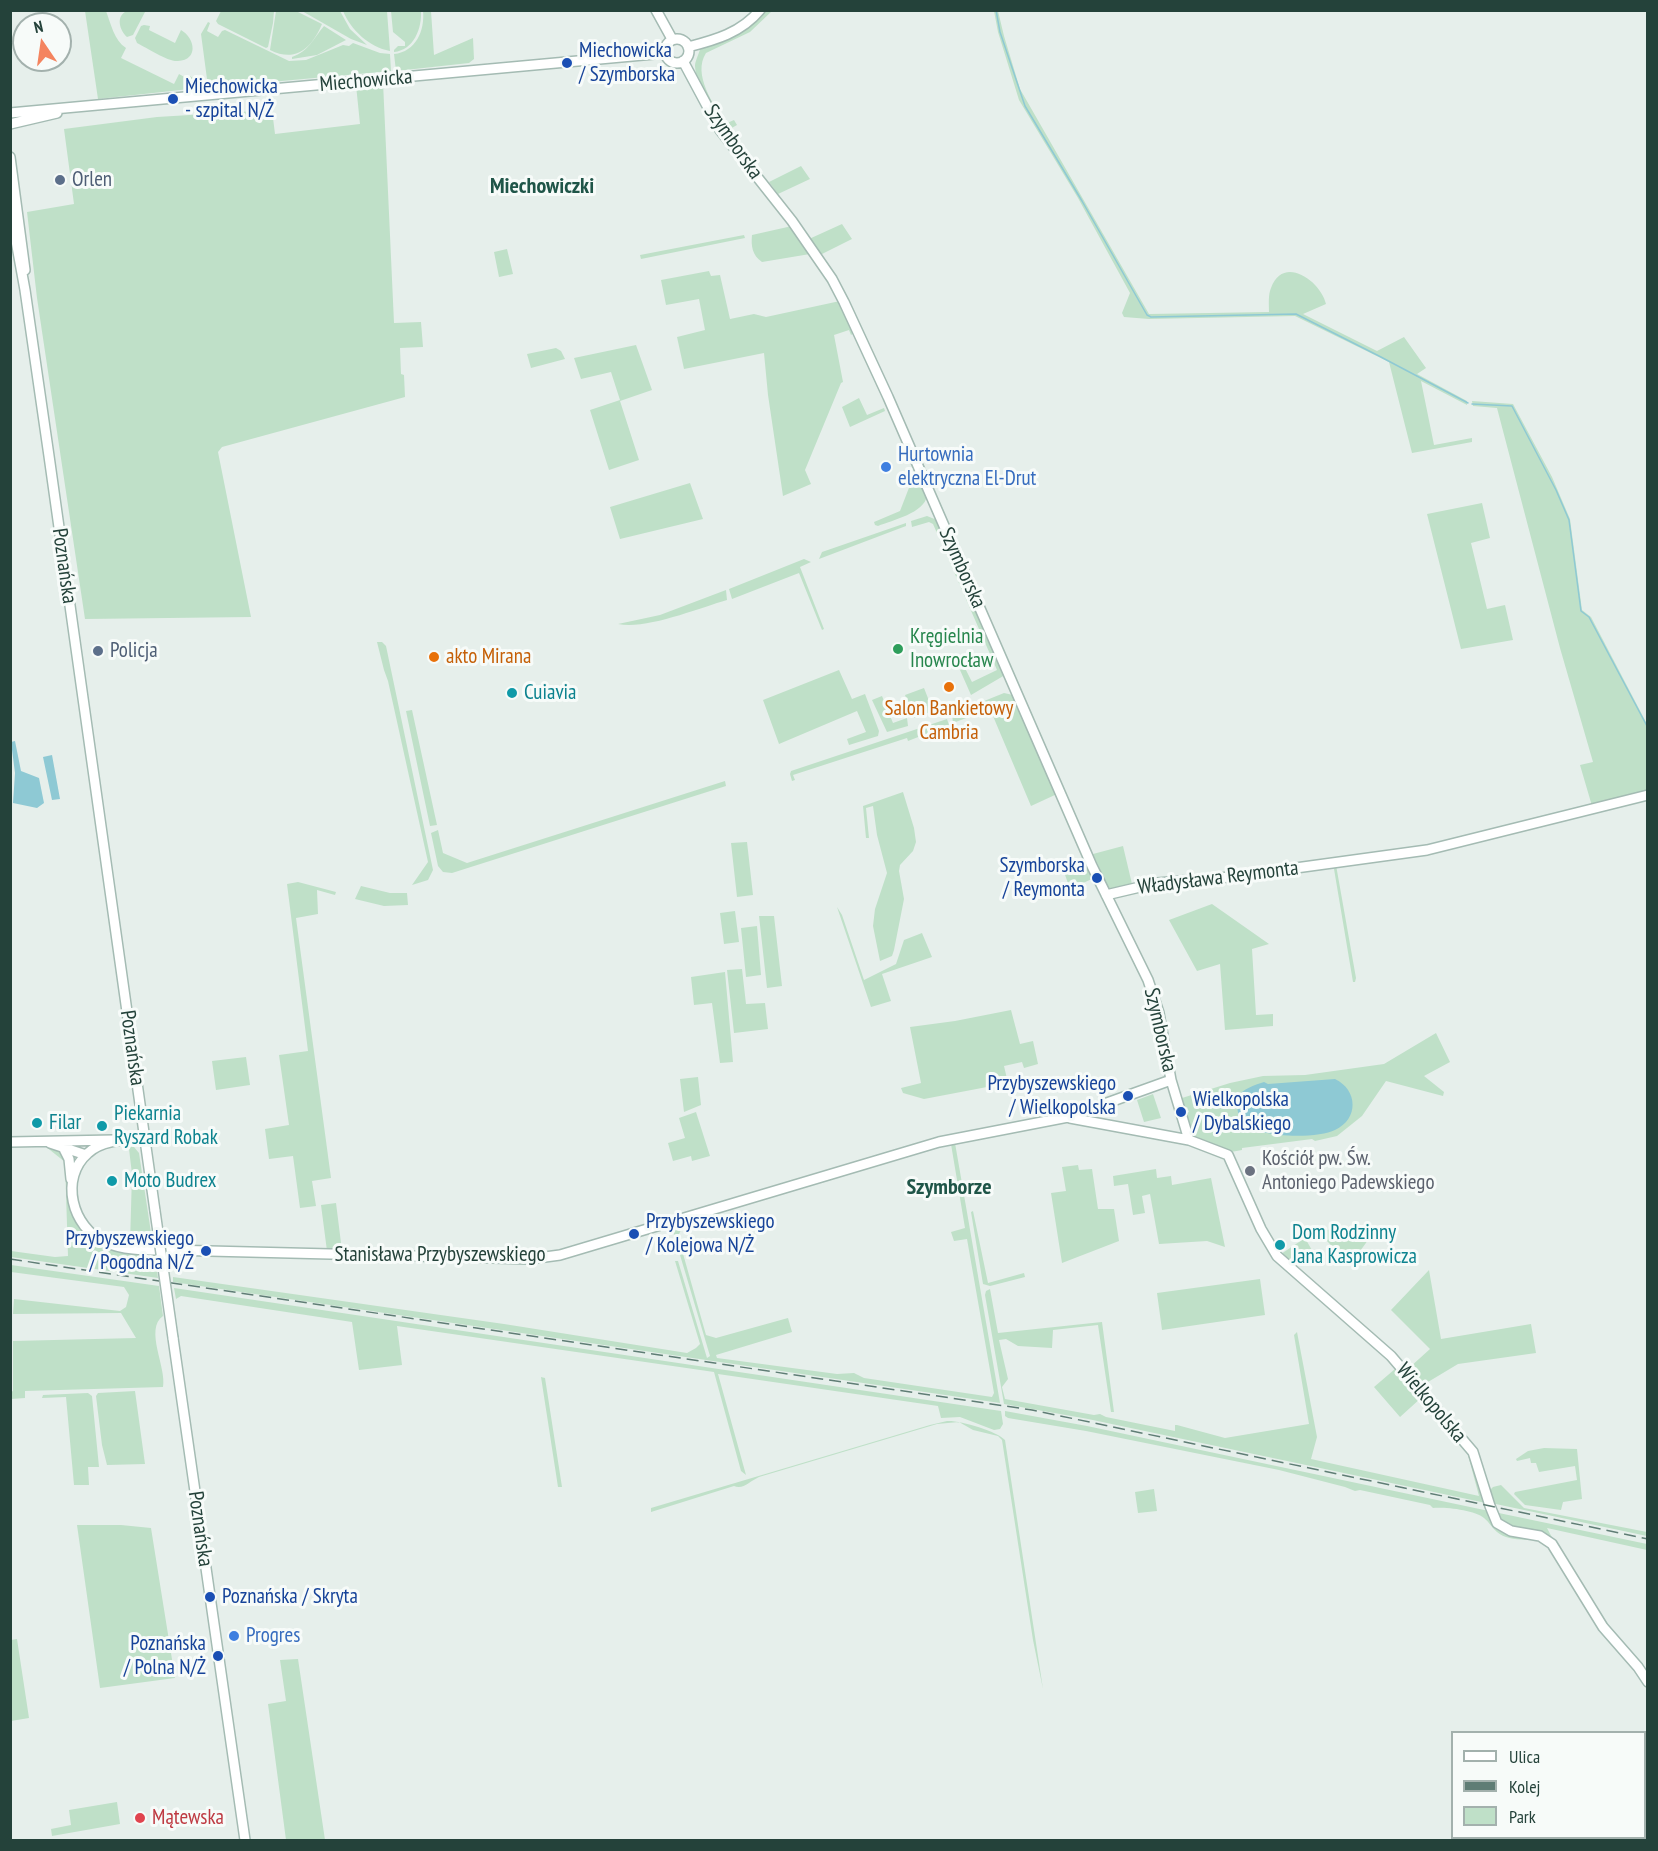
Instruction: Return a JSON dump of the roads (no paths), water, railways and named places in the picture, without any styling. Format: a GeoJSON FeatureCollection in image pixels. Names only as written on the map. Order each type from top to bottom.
{"type":"FeatureCollection","features":[{"type":"Feature","properties":{"kind":"street"},"geometry":{"type":"LineString","coordinates":[[656,10],[672,39]]}},
{"type":"Feature","properties":{"kind":"street"},"geometry":{"type":"LineString","coordinates":[[688,47],[731,33],[748,22],[760,10]]}},
{"type":"Feature","properties":{"kind":"street"},"geometry":{"type":"LineString","coordinates":[[672,39],[683,40],[688,47],[688,54],[683,61],[672,62],[665,53],[665,46],[672,39]]}},
{"type":"Feature","properties":{"kind":"street","name":"Miechowicka"},"geometry":{"type":"LineString","coordinates":[[10,113],[642,57],[665,53]]}},
{"type":"Feature","properties":{"kind":"street","name":"Szymborska"},"geometry":{"type":"LineString","coordinates":[[683,61],[720,129],[792,221],[832,279],[844,302],[888,397],[1106,895],[1148,980],[1159,1013],[1172,1080],[1189,1140]]}},
{"type":"Feature","properties":{"kind":"street","name":"Miechowicka"},"geometry":{"type":"LineString","coordinates":[[10,124],[68,109]]}},
{"type":"Feature","properties":{"kind":"street","name":"Poznańska"},"geometry":{"type":"LineString","coordinates":[[10,157],[25,260],[25,290]]}},
{"type":"Feature","properties":{"kind":"street","name":"Poznańska"},"geometry":{"type":"LineString","coordinates":[[10,208],[25,290],[245,1840]]}},
{"type":"Feature","properties":{"kind":"street","name":"Władysława Reymonta"},"geometry":{"type":"LineString","coordinates":[[1106,895],[1156,883],[1230,877],[1427,850],[1647,795]]}},
{"type":"Feature","properties":{"kind":"street","name":"Stanisława Przybyszewskiego"},"geometry":{"type":"LineString","coordinates":[[63,1147],[69,1159],[76,1212],[87,1230],[104,1242],[120,1247],[260,1253],[545,1258],[669,1224],[948,1140],[1068,1117],[1172,1080]]}},
{"type":"Feature","properties":{"kind":"street","name":"Stanisława Przybyszewskiego"},"geometry":{"type":"LineString","coordinates":[[1068,1117],[1189,1140]]}},
{"type":"Feature","properties":{"kind":"street"},"geometry":{"type":"LineString","coordinates":[[10,1142],[80,1139],[119,1141]]}},
{"type":"Feature","properties":{"kind":"street"},"geometry":{"type":"LineString","coordinates":[[80,1139],[88,1153]]}},
{"type":"Feature","properties":{"kind":"street"},"geometry":{"type":"LineString","coordinates":[[72,1188],[77,1168],[88,1153],[106,1143],[145,1139]]}},
{"type":"Feature","properties":{"kind":"street","name":"Wielkopolska"},"geometry":{"type":"LineString","coordinates":[[1189,1140],[1228,1155],[1261,1229],[1277,1256],[1397,1362],[1473,1452],[1497,1523],[1511,1531],[1540,1536],[1552,1544],[1604,1626],[1638,1667],[1647,1682]]}},
{"type":"Feature","properties":{"kind":"street"},"geometry":{"type":"LineString","coordinates":[[45,1141],[88,1153]]}},
{"type":"Feature","properties":{"kind":"water"},"geometry":{"type":"Polygon","coordinates":[[[15,741],[21,771],[39,778],[44,803],[37,808],[13,803],[15,773],[11,742],[15,741]]]}},
{"type":"Feature","properties":{"kind":"water"},"geometry":{"type":"Polygon","coordinates":[[[52,755],[60,799],[52,800],[43,757],[52,755]]]}},
{"type":"Feature","properties":{"kind":"water"},"geometry":{"type":"Polygon","coordinates":[[[1335,1079],[1348,1090],[1353,1104],[1348,1119],[1335,1130],[1315,1135],[1286,1136],[1259,1131],[1248,1126],[1240,1118],[1237,1097],[1253,1086],[1264,1082],[1268,1084],[1335,1079]]]}},
{"type":"Feature","properties":{"kind":"waterway"},"geometry":{"type":"LineString","coordinates":[[996,10],[1000,32],[1025,106],[1147,315],[1151,317],[1296,314],[1468,403]]}},
{"type":"Feature","properties":{"kind":"waterway"},"geometry":{"type":"LineString","coordinates":[[1472,404],[1512,406],[1569,520],[1581,611],[1589,617],[1648,728]]}},
{"type":"Feature","properties":{"kind":"railway"},"geometry":{"type":"LineString","coordinates":[[10,1259],[1032,1410],[1648,1539]]}},
{"type":"Feature","properties":{"kind":"place","name":"Miechowicka / Szymborska"},"geometry":{"type":"Point","coordinates":[567,63]}},
{"type":"Feature","properties":{"kind":"place","name":"Miechowicka - szpital N/Ż"},"geometry":{"type":"Point","coordinates":[173,99]}},
{"type":"Feature","properties":{"kind":"place","name":"Orlen"},"geometry":{"type":"Point","coordinates":[60,180]}},
{"type":"Feature","properties":{"kind":"place","name":"Hurtownia elektryczna El-Drut"},"geometry":{"type":"Point","coordinates":[886,467]}},
{"type":"Feature","properties":{"kind":"place","name":"Kręgielnia Inowrocław"},"geometry":{"type":"Point","coordinates":[898,649]}},
{"type":"Feature","properties":{"kind":"place","name":"Policja"},"geometry":{"type":"Point","coordinates":[98,651]}},
{"type":"Feature","properties":{"kind":"place","name":"akto Mirana"},"geometry":{"type":"Point","coordinates":[434,657]}},
{"type":"Feature","properties":{"kind":"place","name":"Salon Bankietowy Cambria"},"geometry":{"type":"Point","coordinates":[949,687]}},
{"type":"Feature","properties":{"kind":"place","name":"Cuiavia"},"geometry":{"type":"Point","coordinates":[512,693]}},
{"type":"Feature","properties":{"kind":"place","name":"Szymborska / Reymonta"},"geometry":{"type":"Point","coordinates":[1097,878]}},
{"type":"Feature","properties":{"kind":"place","name":"Przybyszewskiego / Wielkopolska"},"geometry":{"type":"Point","coordinates":[1128,1096]}},
{"type":"Feature","properties":{"kind":"place","name":"Wielkopolska / Dybalskiego"},"geometry":{"type":"Point","coordinates":[1181,1112]}},
{"type":"Feature","properties":{"kind":"place","name":"Filar"},"geometry":{"type":"Point","coordinates":[37,1123]}},
{"type":"Feature","properties":{"kind":"place","name":"Piekarnia Ryszard Robak"},"geometry":{"type":"Point","coordinates":[102,1126]}},
{"type":"Feature","properties":{"kind":"place","name":"Kościół pw. Św. Antoniego Padewskiego"},"geometry":{"type":"Point","coordinates":[1250,1171]}},
{"type":"Feature","properties":{"kind":"place","name":"Moto Budrex"},"geometry":{"type":"Point","coordinates":[112,1181]}},
{"type":"Feature","properties":{"kind":"place","name":"Przybyszewskiego / Kolejowa N/Ż"},"geometry":{"type":"Point","coordinates":[634,1234]}},
{"type":"Feature","properties":{"kind":"place","name":"Dom Rodzinny Jana Kasprowicza"},"geometry":{"type":"Point","coordinates":[1280,1245]}},
{"type":"Feature","properties":{"kind":"place","name":"Przybyszewskiego / Pogodna N/Ż"},"geometry":{"type":"Point","coordinates":[206,1251]}},
{"type":"Feature","properties":{"kind":"place","name":"Poznańska / Skryta"},"geometry":{"type":"Point","coordinates":[210,1597]}},
{"type":"Feature","properties":{"kind":"place","name":"Progres"},"geometry":{"type":"Point","coordinates":[234,1636]}},
{"type":"Feature","properties":{"kind":"place","name":"Poznańska / Polna N/Ż"},"geometry":{"type":"Point","coordinates":[218,1656]}},
{"type":"Feature","properties":{"kind":"place","name":"Mątewska"},"geometry":{"type":"Point","coordinates":[140,1818]}},
{"type":"Feature","properties":{"kind":"district","name":"Miechowiczki"},"geometry":{"type":"Point","coordinates":[542,187]}},
{"type":"Feature","properties":{"kind":"district","name":"Szymborze"},"geometry":{"type":"Point","coordinates":[949,1188]}}]}
